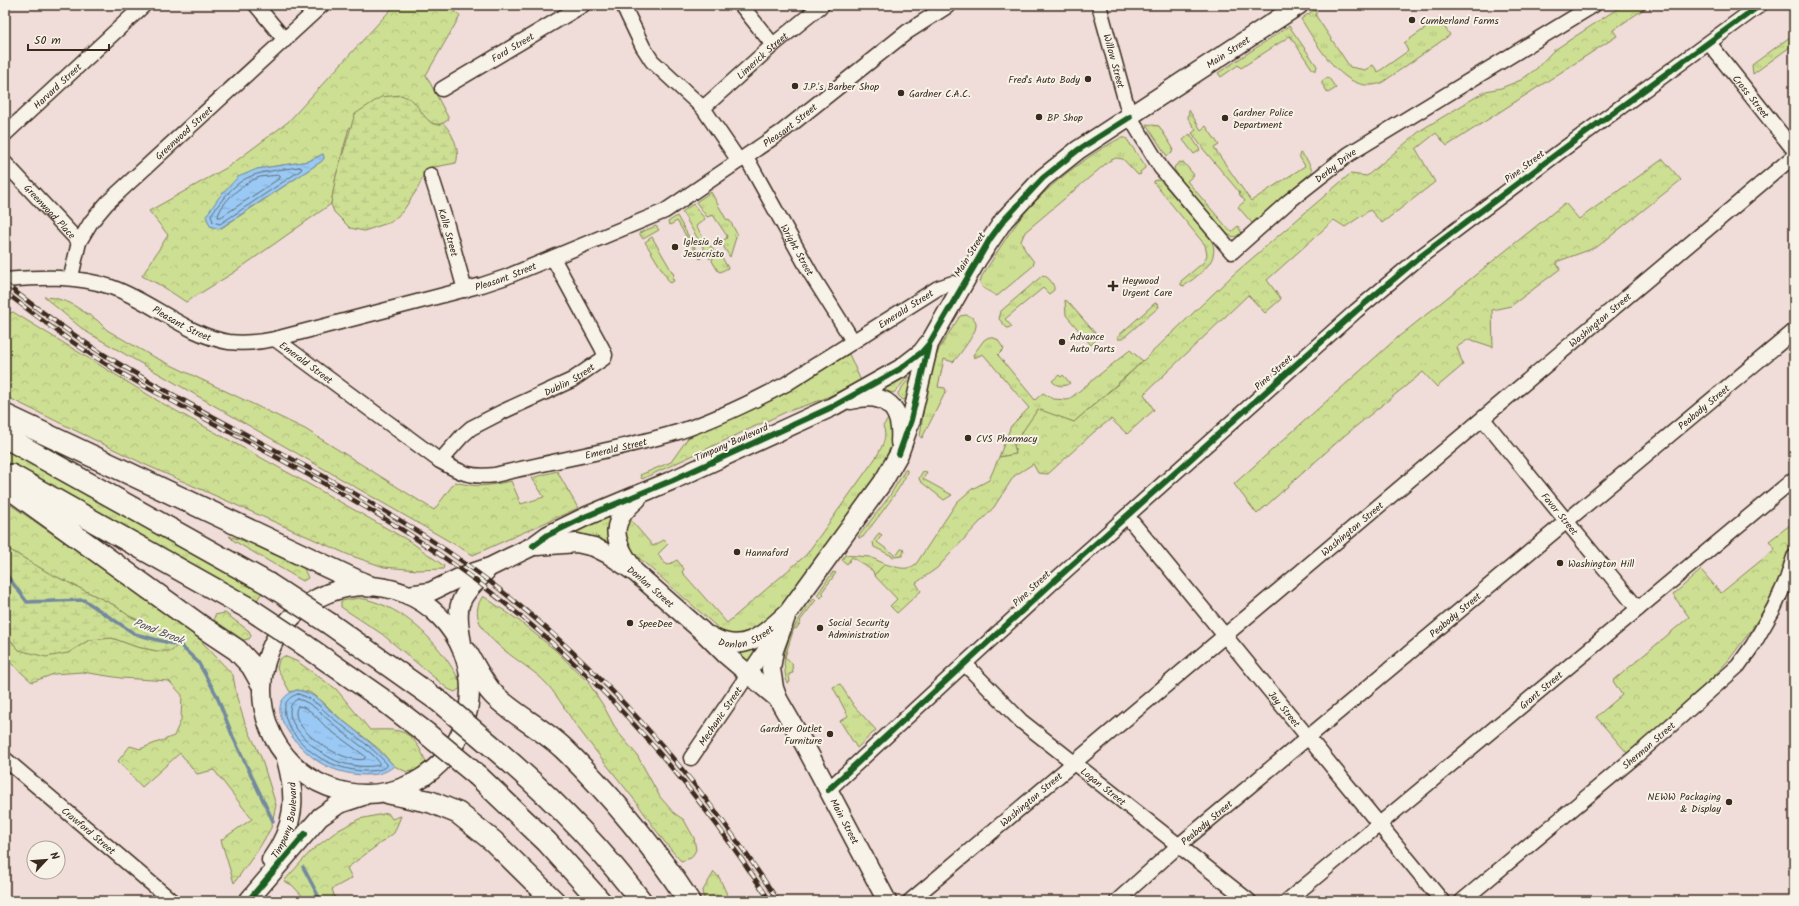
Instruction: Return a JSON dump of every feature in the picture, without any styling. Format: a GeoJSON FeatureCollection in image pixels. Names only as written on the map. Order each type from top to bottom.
{"type":"FeatureCollection","features":[{"type":"Feature","properties":{"kind":"highway"},"geometry":{"type":"LineString","coordinates":[[5,415],[368,586]]}},
{"type":"Feature","properties":{"kind":"highway"},"geometry":{"type":"LineString","coordinates":[[5,437],[267,583],[330,624],[440,702],[542,791],[573,822],[641,901]]}},
{"type":"Feature","properties":{"kind":"highway"},"geometry":{"type":"LineString","coordinates":[[5,472],[250,609],[382,699],[478,776],[548,842],[600,901]]}},
{"type":"Feature","properties":{"kind":"highway"},"geometry":{"type":"LineString","coordinates":[[5,484],[195,622],[237,650],[252,666],[261,682]]}},
{"type":"Feature","properties":{"kind":"highway"},"geometry":{"type":"LineString","coordinates":[[464,648],[484,683],[495,696],[552,738],[602,789],[650,847],[689,901]]}},
{"type":"Feature","properties":{"kind":"highway"},"geometry":{"type":"LineString","coordinates":[[389,793],[431,802],[458,813],[493,841],[554,901]]}},
{"type":"Feature","properties":{"kind":"main road","name":"Main Street"},"geometry":{"type":"LineString","coordinates":[[887,901],[778,699],[772,676],[772,662],[787,614],[884,482],[899,454],[911,420],[929,344],[961,286],[1004,220],[1043,178],[1068,157],[1299,5]]}},
{"type":"Feature","properties":{"kind":"main road","name":"Timpany Boulevard"},"geometry":{"type":"LineString","coordinates":[[408,595],[430,592],[463,576],[490,567],[533,546],[548,535],[832,407],[900,369],[922,352],[929,344]]}},
{"type":"Feature","properties":{"kind":"main road","name":"Main Street"},"geometry":{"type":"LineString","coordinates":[[832,407],[863,396],[886,401],[893,407],[898,416],[901,432],[899,454]]}},
{"type":"Feature","properties":{"kind":"main road"},"geometry":{"type":"LineString","coordinates":[[636,573],[619,546],[616,533],[617,525],[620,517],[629,506],[650,488]]}},
{"type":"Feature","properties":{"kind":"main road","name":"Donlan Street"},"geometry":{"type":"LineString","coordinates":[[533,546],[567,542],[588,545],[608,554],[636,573],[749,674]]}},
{"type":"Feature","properties":{"kind":"main road","name":"Timpany Boulevard"},"geometry":{"type":"LineString","coordinates":[[249,900],[322,815],[339,804],[368,795],[389,793],[414,783],[442,761],[458,739],[470,699],[469,672],[458,621],[460,604],[466,592],[490,567]]}},
{"type":"Feature","properties":{"kind":"main road"},"geometry":{"type":"LineString","coordinates":[[368,795],[347,793],[328,787],[310,777],[286,759],[267,725],[263,708],[261,682],[275,639],[298,612],[326,594],[349,588],[368,586],[408,595],[434,612],[448,625],[464,648]]}},
{"type":"Feature","properties":{"kind":"main road","name":"Donlon Street"},"geometry":{"type":"LineString","coordinates":[[702,631],[718,640],[743,643],[764,634],[787,614]]}},
{"type":"Feature","properties":{"kind":"main road","name":"Main Street"},"geometry":{"type":"LineString","coordinates":[[749,674],[778,699]]}},
{"type":"Feature","properties":{"kind":"main road","name":"Timpany Boulevard"},"geometry":{"type":"LineString","coordinates":[[249,900],[261,877],[283,843],[289,828],[294,800],[286,759]]}},
{"type":"Feature","properties":{"kind":"street","name":"Harvard Street"},"geometry":{"type":"LineString","coordinates":[[5,134],[144,5]]}},
{"type":"Feature","properties":{"kind":"street"},"geometry":{"type":"LineString","coordinates":[[256,5],[284,40]]}},
{"type":"Feature","properties":{"kind":"street","name":"Greenwood Street"},"geometry":{"type":"LineString","coordinates":[[71,277],[79,242],[91,222],[117,193],[322,5]]}},
{"type":"Feature","properties":{"kind":"street","name":"Ford Street"},"geometry":{"type":"LineString","coordinates":[[442,89],[583,5]]}},
{"type":"Feature","properties":{"kind":"street","name":"Wright Street"},"geometry":{"type":"LineString","coordinates":[[623,5],[643,47],[652,61],[703,108],[742,159],[853,341]]}},
{"type":"Feature","properties":{"kind":"street"},"geometry":{"type":"LineString","coordinates":[[741,5],[773,45]]}},
{"type":"Feature","properties":{"kind":"street","name":"Limerick Street"},"geometry":{"type":"LineString","coordinates":[[703,108],[773,45],[822,5]]}},
{"type":"Feature","properties":{"kind":"street","name":"Pleasant Street"},"geometry":{"type":"LineString","coordinates":[[9,280],[71,277],[92,282],[122,292],[199,333],[212,338],[240,343],[275,339],[465,290],[506,277],[665,211],[783,131],[907,32],[949,5]]}},
{"type":"Feature","properties":{"kind":"street","name":"Willow Street"},"geometry":{"type":"LineString","coordinates":[[1099,5],[1130,116]]}},
{"type":"Feature","properties":{"kind":"street","name":"Derby Drive"},"geometry":{"type":"LineString","coordinates":[[1130,116],[1161,168],[1232,252],[1288,202],[1349,154],[1594,5]]}},
{"type":"Feature","properties":{"kind":"street","name":"Pine Street"},"geometry":{"type":"LineString","coordinates":[[828,790],[1127,516],[1344,322],[1420,257],[1558,153],[1760,5]]}},
{"type":"Feature","properties":{"kind":"street","name":"Cross Street"},"geometry":{"type":"LineString","coordinates":[[1709,43],[1794,150]]}},
{"type":"Feature","properties":{"kind":"street","name":"Washington Street"},"geometry":{"type":"LineString","coordinates":[[910,901],[1794,156]]}},
{"type":"Feature","properties":{"kind":"street","name":"Greenwood Place"},"geometry":{"type":"LineString","coordinates":[[5,163],[79,242]]}},
{"type":"Feature","properties":{"kind":"street","name":"Kalle Street"},"geometry":{"type":"LineString","coordinates":[[431,175],[465,290]]}},
{"type":"Feature","properties":{"kind":"street","name":"Dublin Street"},"geometry":{"type":"LineString","coordinates":[[440,460],[462,436],[472,428],[502,412],[572,380],[604,358],[605,355],[602,348],[553,258]]}},
{"type":"Feature","properties":{"kind":"street","name":"Emerald Street"},"geometry":{"type":"LineString","coordinates":[[275,339],[440,460],[461,473],[483,477],[677,432],[705,422],[763,396],[800,376],[938,288],[953,283],[961,286]]}},
{"type":"Feature","properties":{"kind":"street","name":"Peabody Street"},"geometry":{"type":"LineString","coordinates":[[1117,901],[1178,846],[1794,331]]}},
{"type":"Feature","properties":{"kind":"street","name":"Favor Street"},"geometry":{"type":"LineString","coordinates":[[1483,419],[1638,609]]}},
{"type":"Feature","properties":{"kind":"street","name":"Grant Street"},"geometry":{"type":"LineString","coordinates":[[1287,901],[1794,479]]}},
{"type":"Feature","properties":{"kind":"street","name":"Jay Street"},"geometry":{"type":"LineString","coordinates":[[1127,516],[1442,901]]}},
{"type":"Feature","properties":{"kind":"street","name":"Sherman Street"},"geometry":{"type":"LineString","coordinates":[[1462,901],[1643,750],[1738,666],[1753,645],[1774,608],[1787,579],[1794,557]]}},
{"type":"Feature","properties":{"kind":"street","name":"Main Street"},"geometry":{"type":"LineString","coordinates":[[749,674],[787,614]]}},
{"type":"Feature","properties":{"kind":"street","name":"Logan Street"},"geometry":{"type":"LineString","coordinates":[[965,664],[1021,721],[1073,764],[1249,901]]}},
{"type":"Feature","properties":{"kind":"street","name":"Mechanic Street"},"geometry":{"type":"LineString","coordinates":[[691,758],[749,674]]}},
{"type":"Feature","properties":{"kind":"street","name":"Crawford Street"},"geometry":{"type":"LineString","coordinates":[[5,759],[172,901]]}},
{"type":"Feature","properties":{"kind":"green space"},"geometry":{"type":"Polygon","coordinates":[[[395,5],[449,5],[460,16],[426,75],[449,119],[441,124],[436,124],[427,120],[412,100],[349,128],[336,176],[331,204],[233,273],[186,302],[162,286],[142,276],[168,235],[149,211],[228,167],[288,122],[395,5]],[[323,154],[309,161],[257,169],[210,226],[220,229],[322,161],[324,158],[323,154]]]}},
{"type":"Feature","properties":{"kind":"green space"},"geometry":{"type":"Polygon","coordinates":[[[1623,5],[1650,5],[1613,30],[1617,36],[1447,146],[1436,133],[1416,149],[1435,182],[1382,223],[1370,210],[1345,227],[1334,220],[1267,280],[1281,299],[1265,313],[1248,295],[1144,394],[1154,410],[1127,434],[1111,419],[1094,432],[1048,474],[1038,473],[1033,464],[1014,476],[994,507],[937,568],[916,583],[921,591],[897,613],[890,606],[897,599],[874,575],[885,564],[909,568],[916,564],[957,502],[972,489],[989,480],[999,457],[1016,454],[1014,444],[1038,409],[1074,422],[1125,378],[1234,274],[1350,174],[1367,176],[1421,130],[1486,91],[1501,88],[1521,80],[1536,69],[1553,51],[1623,5]]]}},
{"type":"Feature","properties":{"kind":"green space"},"geometry":{"type":"Polygon","coordinates":[[[1314,10],[1316,12],[1316,16],[1350,67],[1365,70],[1373,65],[1378,72],[1408,51],[1404,43],[1439,19],[1450,35],[1383,82],[1370,85],[1357,83],[1345,76],[1334,66],[1315,42],[1301,19],[1314,10]]]}},
{"type":"Feature","properties":{"kind":"green space"},"geometry":{"type":"Polygon","coordinates":[[[1289,26],[1317,66],[1316,70],[1313,70],[1290,36],[1241,68],[1238,65],[1221,77],[1218,73],[1289,26]]]}},
{"type":"Feature","properties":{"kind":"green space"},"geometry":{"type":"Polygon","coordinates":[[[1794,34],[1794,44],[1753,74],[1752,65],[1794,34]]]}},
{"type":"Feature","properties":{"kind":"green space"},"geometry":{"type":"Polygon","coordinates":[[[1328,77],[1336,88],[1328,93],[1322,84],[1322,81],[1328,77]]]}},
{"type":"Feature","properties":{"kind":"green space"},"geometry":{"type":"Polygon","coordinates":[[[401,95],[413,101],[426,118],[434,124],[438,125],[443,123],[455,142],[457,153],[456,163],[430,168],[424,174],[418,188],[403,211],[391,222],[364,231],[350,228],[334,212],[331,204],[336,176],[355,114],[381,97],[401,95]]]}},
{"type":"Feature","properties":{"kind":"green space"},"geometry":{"type":"Polygon","coordinates":[[[1189,110],[1201,130],[1206,126],[1219,145],[1214,148],[1251,201],[1305,166],[1299,156],[1300,153],[1308,161],[1312,172],[1252,223],[1238,207],[1245,201],[1239,194],[1240,193],[1204,150],[1192,133],[1196,130],[1188,118],[1189,110]]]}},
{"type":"Feature","properties":{"kind":"green space"},"geometry":{"type":"Polygon","coordinates":[[[1146,124],[1159,126],[1173,148],[1172,153],[1167,156],[1146,124]]]}},
{"type":"Feature","properties":{"kind":"green space"},"geometry":{"type":"Polygon","coordinates":[[[1190,134],[1200,150],[1194,154],[1183,140],[1190,134]]]}},
{"type":"Feature","properties":{"kind":"green space"},"geometry":{"type":"Polygon","coordinates":[[[1121,138],[1126,138],[1145,165],[1145,168],[1140,172],[1141,174],[1138,175],[1123,159],[1116,158],[1109,161],[1025,232],[1021,241],[1025,250],[1034,262],[1033,266],[997,296],[983,288],[980,282],[982,276],[1019,220],[1040,197],[1080,163],[1094,153],[1121,138]]]}},
{"type":"Feature","properties":{"kind":"green space"},"geometry":{"type":"Polygon","coordinates":[[[1663,159],[1681,180],[1597,247],[1556,262],[1560,269],[1511,306],[1492,310],[1493,347],[1469,339],[1457,347],[1463,365],[1437,387],[1423,372],[1344,436],[1257,514],[1234,484],[1397,338],[1565,203],[1579,219],[1663,159]]]}},
{"type":"Feature","properties":{"kind":"green space"},"geometry":{"type":"Polygon","coordinates":[[[1180,162],[1184,163],[1194,175],[1187,181],[1231,232],[1238,226],[1242,233],[1235,236],[1227,234],[1186,187],[1174,169],[1180,162]]]}},
{"type":"Feature","properties":{"kind":"green space"},"geometry":{"type":"Polygon","coordinates":[[[1154,181],[1161,181],[1210,238],[1213,246],[1214,253],[1208,265],[1203,271],[1184,286],[1181,285],[1181,281],[1204,262],[1207,255],[1205,245],[1154,183],[1154,181]]]}},
{"type":"Feature","properties":{"kind":"green space"},"geometry":{"type":"Polygon","coordinates":[[[711,192],[726,219],[730,221],[737,234],[730,257],[720,241],[726,239],[727,236],[713,215],[707,217],[696,202],[711,192]]]}},
{"type":"Feature","properties":{"kind":"green space"},"geometry":{"type":"Polygon","coordinates":[[[693,204],[705,219],[696,226],[709,247],[711,246],[713,249],[710,259],[682,212],[693,204]]]}},
{"type":"Feature","properties":{"kind":"green space"},"geometry":{"type":"Polygon","coordinates":[[[677,216],[701,258],[700,259],[677,221],[670,225],[668,222],[677,216]]]}},
{"type":"Feature","properties":{"kind":"green space"},"geometry":{"type":"Polygon","coordinates":[[[656,226],[659,230],[643,239],[639,233],[656,226]]]}},
{"type":"Feature","properties":{"kind":"green space"},"geometry":{"type":"Polygon","coordinates":[[[652,237],[674,275],[672,277],[674,281],[670,283],[645,242],[652,237]]]}},
{"type":"Feature","properties":{"kind":"green space"},"geometry":{"type":"Polygon","coordinates":[[[715,251],[719,252],[728,268],[720,272],[712,261],[715,251]]]}},
{"type":"Feature","properties":{"kind":"green space"},"geometry":{"type":"Polygon","coordinates":[[[1043,275],[1051,281],[1054,290],[1049,294],[1043,288],[1005,319],[1012,327],[1007,328],[999,319],[1001,311],[1043,275]]]}},
{"type":"Feature","properties":{"kind":"green space"},"geometry":{"type":"Polygon","coordinates":[[[44,297],[55,298],[70,303],[97,320],[107,330],[150,355],[305,429],[434,510],[455,482],[483,486],[511,481],[521,504],[544,497],[532,478],[557,471],[578,508],[473,555],[85,331],[44,297]]]}},
{"type":"Feature","properties":{"kind":"green space"},"geometry":{"type":"Polygon","coordinates":[[[1065,300],[1096,334],[1097,339],[1091,345],[1066,315],[1065,300]]]}},
{"type":"Feature","properties":{"kind":"green space"},"geometry":{"type":"Polygon","coordinates":[[[1155,303],[1158,304],[1159,307],[1122,339],[1118,339],[1118,336],[1155,303]]]}},
{"type":"Feature","properties":{"kind":"green space"},"geometry":{"type":"Polygon","coordinates":[[[13,312],[160,402],[411,542],[444,566],[443,569],[418,570],[384,567],[349,555],[146,465],[5,396],[5,315],[13,312]]]}},
{"type":"Feature","properties":{"kind":"green space"},"geometry":{"type":"Polygon","coordinates":[[[966,315],[975,320],[975,329],[953,362],[944,359],[938,387],[945,388],[946,391],[922,438],[920,437],[926,390],[931,370],[939,349],[960,316],[966,315]]]}},
{"type":"Feature","properties":{"kind":"green space"},"geometry":{"type":"Polygon","coordinates":[[[989,337],[997,339],[1004,349],[998,355],[1035,400],[1043,393],[1053,399],[1068,400],[1130,350],[1143,361],[1074,422],[1038,410],[1014,444],[1016,454],[999,457],[1011,426],[1029,408],[983,354],[974,358],[973,355],[984,340],[989,337]]]}},
{"type":"Feature","properties":{"kind":"green space"},"geometry":{"type":"Polygon","coordinates":[[[849,354],[861,381],[821,400],[786,412],[642,479],[640,475],[671,462],[688,438],[785,393],[849,354]]]}},
{"type":"Feature","properties":{"kind":"green space"},"geometry":{"type":"Polygon","coordinates":[[[907,374],[909,375],[893,393],[883,390],[907,374]]]}},
{"type":"Feature","properties":{"kind":"green space"},"geometry":{"type":"Polygon","coordinates":[[[1059,375],[1061,377],[1063,375],[1070,383],[1061,386],[1054,383],[1052,381],[1059,375]]]}},
{"type":"Feature","properties":{"kind":"green space"},"geometry":{"type":"Polygon","coordinates":[[[910,377],[912,380],[906,399],[903,400],[898,393],[910,377]]]}},
{"type":"Feature","properties":{"kind":"green space"},"geometry":{"type":"Polygon","coordinates":[[[889,418],[894,440],[883,463],[869,486],[764,629],[750,638],[725,634],[630,550],[623,531],[628,517],[653,546],[664,540],[668,544],[658,554],[663,562],[668,565],[677,560],[684,569],[682,572],[727,623],[806,555],[877,456],[885,438],[883,426],[889,418]]]}},
{"type":"Feature","properties":{"kind":"green space"},"geometry":{"type":"Polygon","coordinates":[[[5,447],[263,591],[256,602],[154,543],[5,461],[5,447]]]}},
{"type":"Feature","properties":{"kind":"green space"},"geometry":{"type":"Polygon","coordinates":[[[905,470],[907,470],[906,475],[896,492],[863,537],[859,538],[858,537],[889,497],[905,470]]]}},
{"type":"Feature","properties":{"kind":"green space"},"geometry":{"type":"Polygon","coordinates":[[[923,471],[927,472],[923,479],[952,495],[944,500],[920,481],[919,478],[923,471]]]}},
{"type":"Feature","properties":{"kind":"green space"},"geometry":{"type":"Polygon","coordinates":[[[5,501],[188,627],[233,675],[237,698],[245,723],[261,757],[276,805],[271,828],[258,850],[234,883],[221,840],[252,819],[214,770],[197,774],[180,753],[142,787],[118,761],[130,746],[140,749],[174,736],[181,720],[182,695],[169,681],[121,678],[82,672],[54,674],[32,682],[5,658],[5,634],[19,650],[68,653],[89,640],[112,638],[137,647],[157,651],[172,635],[129,616],[114,605],[47,572],[5,547],[5,501]]]}},
{"type":"Feature","properties":{"kind":"green space"},"geometry":{"type":"Polygon","coordinates":[[[614,514],[612,546],[568,536],[566,531],[614,514]]]}},
{"type":"Feature","properties":{"kind":"green space"},"geometry":{"type":"Polygon","coordinates":[[[1794,522],[1794,534],[1782,574],[1770,599],[1752,629],[1728,661],[1712,678],[1628,754],[1596,717],[1622,695],[1613,681],[1689,617],[1673,595],[1701,570],[1721,593],[1775,549],[1769,541],[1794,522]]]}},
{"type":"Feature","properties":{"kind":"green space"},"geometry":{"type":"Polygon","coordinates":[[[879,533],[882,535],[877,542],[896,556],[901,549],[903,549],[904,552],[902,556],[894,557],[874,547],[873,542],[879,533]]]}},
{"type":"Feature","properties":{"kind":"green space"},"geometry":{"type":"Polygon","coordinates":[[[229,536],[280,553],[303,566],[308,578],[303,581],[234,541],[229,536]]]}},
{"type":"Feature","properties":{"kind":"green space"},"geometry":{"type":"Polygon","coordinates":[[[5,547],[47,572],[114,605],[129,616],[172,636],[177,645],[172,651],[157,651],[137,647],[112,638],[89,640],[68,653],[46,657],[19,650],[5,634],[5,547]]]}},
{"type":"Feature","properties":{"kind":"green space"},"geometry":{"type":"Polygon","coordinates":[[[845,555],[870,557],[885,564],[874,575],[873,571],[852,557],[847,564],[842,560],[845,555]]]}},
{"type":"Feature","properties":{"kind":"green space"},"geometry":{"type":"Polygon","coordinates":[[[833,572],[836,573],[822,592],[824,594],[821,598],[817,595],[833,572]]]}},
{"type":"Feature","properties":{"kind":"green space"},"geometry":{"type":"Polygon","coordinates":[[[483,596],[518,620],[555,650],[588,682],[617,731],[637,755],[660,797],[674,813],[684,820],[694,838],[696,850],[691,858],[681,861],[669,847],[637,803],[575,724],[547,684],[534,672],[496,643],[486,632],[479,621],[478,609],[483,596]]]}},
{"type":"Feature","properties":{"kind":"green space"},"geometry":{"type":"Polygon","coordinates":[[[359,598],[386,606],[399,613],[421,630],[449,663],[462,687],[455,692],[448,689],[382,634],[341,607],[341,601],[359,598]]]}},
{"type":"Feature","properties":{"kind":"green space"},"geometry":{"type":"Polygon","coordinates":[[[814,598],[816,600],[800,621],[801,622],[796,629],[794,628],[814,598]]]}},
{"type":"Feature","properties":{"kind":"green space"},"geometry":{"type":"Polygon","coordinates":[[[225,613],[249,631],[251,636],[249,639],[243,640],[214,620],[215,615],[225,613]]]}},
{"type":"Feature","properties":{"kind":"green space"},"geometry":{"type":"Polygon","coordinates":[[[794,628],[785,657],[786,647],[790,637],[794,628]]]}},
{"type":"Feature","properties":{"kind":"green space"},"geometry":{"type":"Polygon","coordinates":[[[761,644],[749,667],[731,649],[761,644]]]}},
{"type":"Feature","properties":{"kind":"green space"},"geometry":{"type":"Polygon","coordinates":[[[284,656],[298,662],[336,689],[370,730],[396,730],[409,735],[416,743],[426,763],[417,770],[407,772],[394,766],[379,749],[336,715],[322,701],[309,692],[297,690],[290,692],[277,668],[279,660],[284,656]]]}},
{"type":"Feature","properties":{"kind":"green space"},"geometry":{"type":"Polygon","coordinates":[[[785,657],[793,664],[793,673],[789,674],[790,682],[787,683],[785,657]]]}},
{"type":"Feature","properties":{"kind":"green space"},"geometry":{"type":"Polygon","coordinates":[[[840,684],[854,706],[876,730],[857,748],[840,721],[848,716],[833,687],[840,684]]]}},
{"type":"Feature","properties":{"kind":"green space"},"geometry":{"type":"Polygon","coordinates":[[[388,813],[392,819],[401,816],[394,833],[347,868],[352,878],[332,889],[336,901],[307,901],[292,885],[284,881],[311,851],[337,831],[359,819],[388,813]]]}},
{"type":"Feature","properties":{"kind":"green space"},"geometry":{"type":"Polygon","coordinates":[[[714,872],[719,877],[730,901],[705,901],[702,892],[714,872]]]}},
{"type":"Feature","properties":{"kind":"water"},"geometry":{"type":"Polygon","coordinates":[[[323,154],[324,158],[322,161],[219,229],[210,226],[206,216],[220,196],[238,177],[257,169],[309,161],[323,154]]]}},
{"type":"Feature","properties":{"kind":"water"},"geometry":{"type":"Polygon","coordinates":[[[297,690],[310,694],[320,700],[338,717],[374,746],[394,766],[380,774],[367,775],[345,773],[319,762],[311,756],[292,737],[281,716],[280,705],[285,697],[297,690]]]}},
{"type":"Feature","properties":{"kind":"waterway","name":"Pond Brook"},"geometry":{"type":"LineString","coordinates":[[5,573],[27,602],[84,600],[135,634],[181,646],[198,662],[216,694],[233,737],[273,821]]}},
{"type":"Feature","properties":{"kind":"waterway","name":"Pond Brook"},"geometry":{"type":"LineString","coordinates":[[303,867],[321,901]]}},
{"type":"Feature","properties":{"kind":"railway"},"geometry":{"type":"LineString","coordinates":[[5,284],[65,329],[103,354],[187,403],[358,495],[440,546],[490,582],[538,621],[584,663],[627,706],[668,752],[707,800],[778,901]]}},
{"type":"Feature","properties":{"kind":"railway"},"geometry":{"type":"LineString","coordinates":[[5,292],[62,335],[109,366],[372,511],[433,550],[490,592],[544,636],[594,683],[642,733],[686,786],[729,842],[770,901]]}},
{"type":"Feature","properties":{"kind":"cycle path"},"geometry":{"type":"LineString","coordinates":[[828,790],[1053,582],[1356,311],[1420,257],[1558,153],[1760,5]]}},
{"type":"Feature","properties":{"kind":"cycle path"},"geometry":{"type":"LineString","coordinates":[[899,454],[911,420],[929,344],[990,239],[1004,220],[1043,178],[1078,150],[1130,117]]}},
{"type":"Feature","properties":{"kind":"cycle path"},"geometry":{"type":"LineString","coordinates":[[533,546],[548,535],[587,516],[673,480],[832,407],[900,369],[922,352],[929,344]]}},
{"type":"Feature","properties":{"kind":"cycle path"},"geometry":{"type":"LineString","coordinates":[[248,901],[305,834]]}},
{"type":"Feature","properties":{"kind":"place","name":"Cumberland Farms"},"geometry":{"type":"Point","coordinates":[1412,20]}},
{"type":"Feature","properties":{"kind":"place","name":"Fred's Auto Body"},"geometry":{"type":"Point","coordinates":[1088,79]}},
{"type":"Feature","properties":{"kind":"place","name":"J.P.'s Barber Shop"},"geometry":{"type":"Point","coordinates":[795,86]}},
{"type":"Feature","properties":{"kind":"place","name":"Gardner C.A.C."},"geometry":{"type":"Point","coordinates":[901,93]}},
{"type":"Feature","properties":{"kind":"place","name":"BP Shop"},"geometry":{"type":"Point","coordinates":[1039,117]}},
{"type":"Feature","properties":{"kind":"place","name":"Gardner Police Department"},"geometry":{"type":"Point","coordinates":[1225,118]}},
{"type":"Feature","properties":{"kind":"place","name":"Iglesia de Jesucristo"},"geometry":{"type":"Point","coordinates":[675,247]}},
{"type":"Feature","properties":{"kind":"place","name":"Heywood Urgent Care"},"geometry":{"type":"Point","coordinates":[1113,286]}},
{"type":"Feature","properties":{"kind":"place","name":"Advance Auto Parts"},"geometry":{"type":"Point","coordinates":[1062,342]}},
{"type":"Feature","properties":{"kind":"place","name":"CVS Pharmacy"},"geometry":{"type":"Point","coordinates":[968,438]}},
{"type":"Feature","properties":{"kind":"place","name":"Hannaford"},"geometry":{"type":"Point","coordinates":[737,552]}},
{"type":"Feature","properties":{"kind":"place","name":"Washington Hill"},"geometry":{"type":"Point","coordinates":[1560,563]}},
{"type":"Feature","properties":{"kind":"place","name":"SpeeDee"},"geometry":{"type":"Point","coordinates":[630,623]}},
{"type":"Feature","properties":{"kind":"place","name":"Social Security Administration"},"geometry":{"type":"Point","coordinates":[820,628]}},
{"type":"Feature","properties":{"kind":"place","name":"Gardner Outlet Furniture"},"geometry":{"type":"Point","coordinates":[830,734]}},
{"type":"Feature","properties":{"kind":"place","name":"NEWW Packaging & Display"},"geometry":{"type":"Point","coordinates":[1729,802]}}]}
